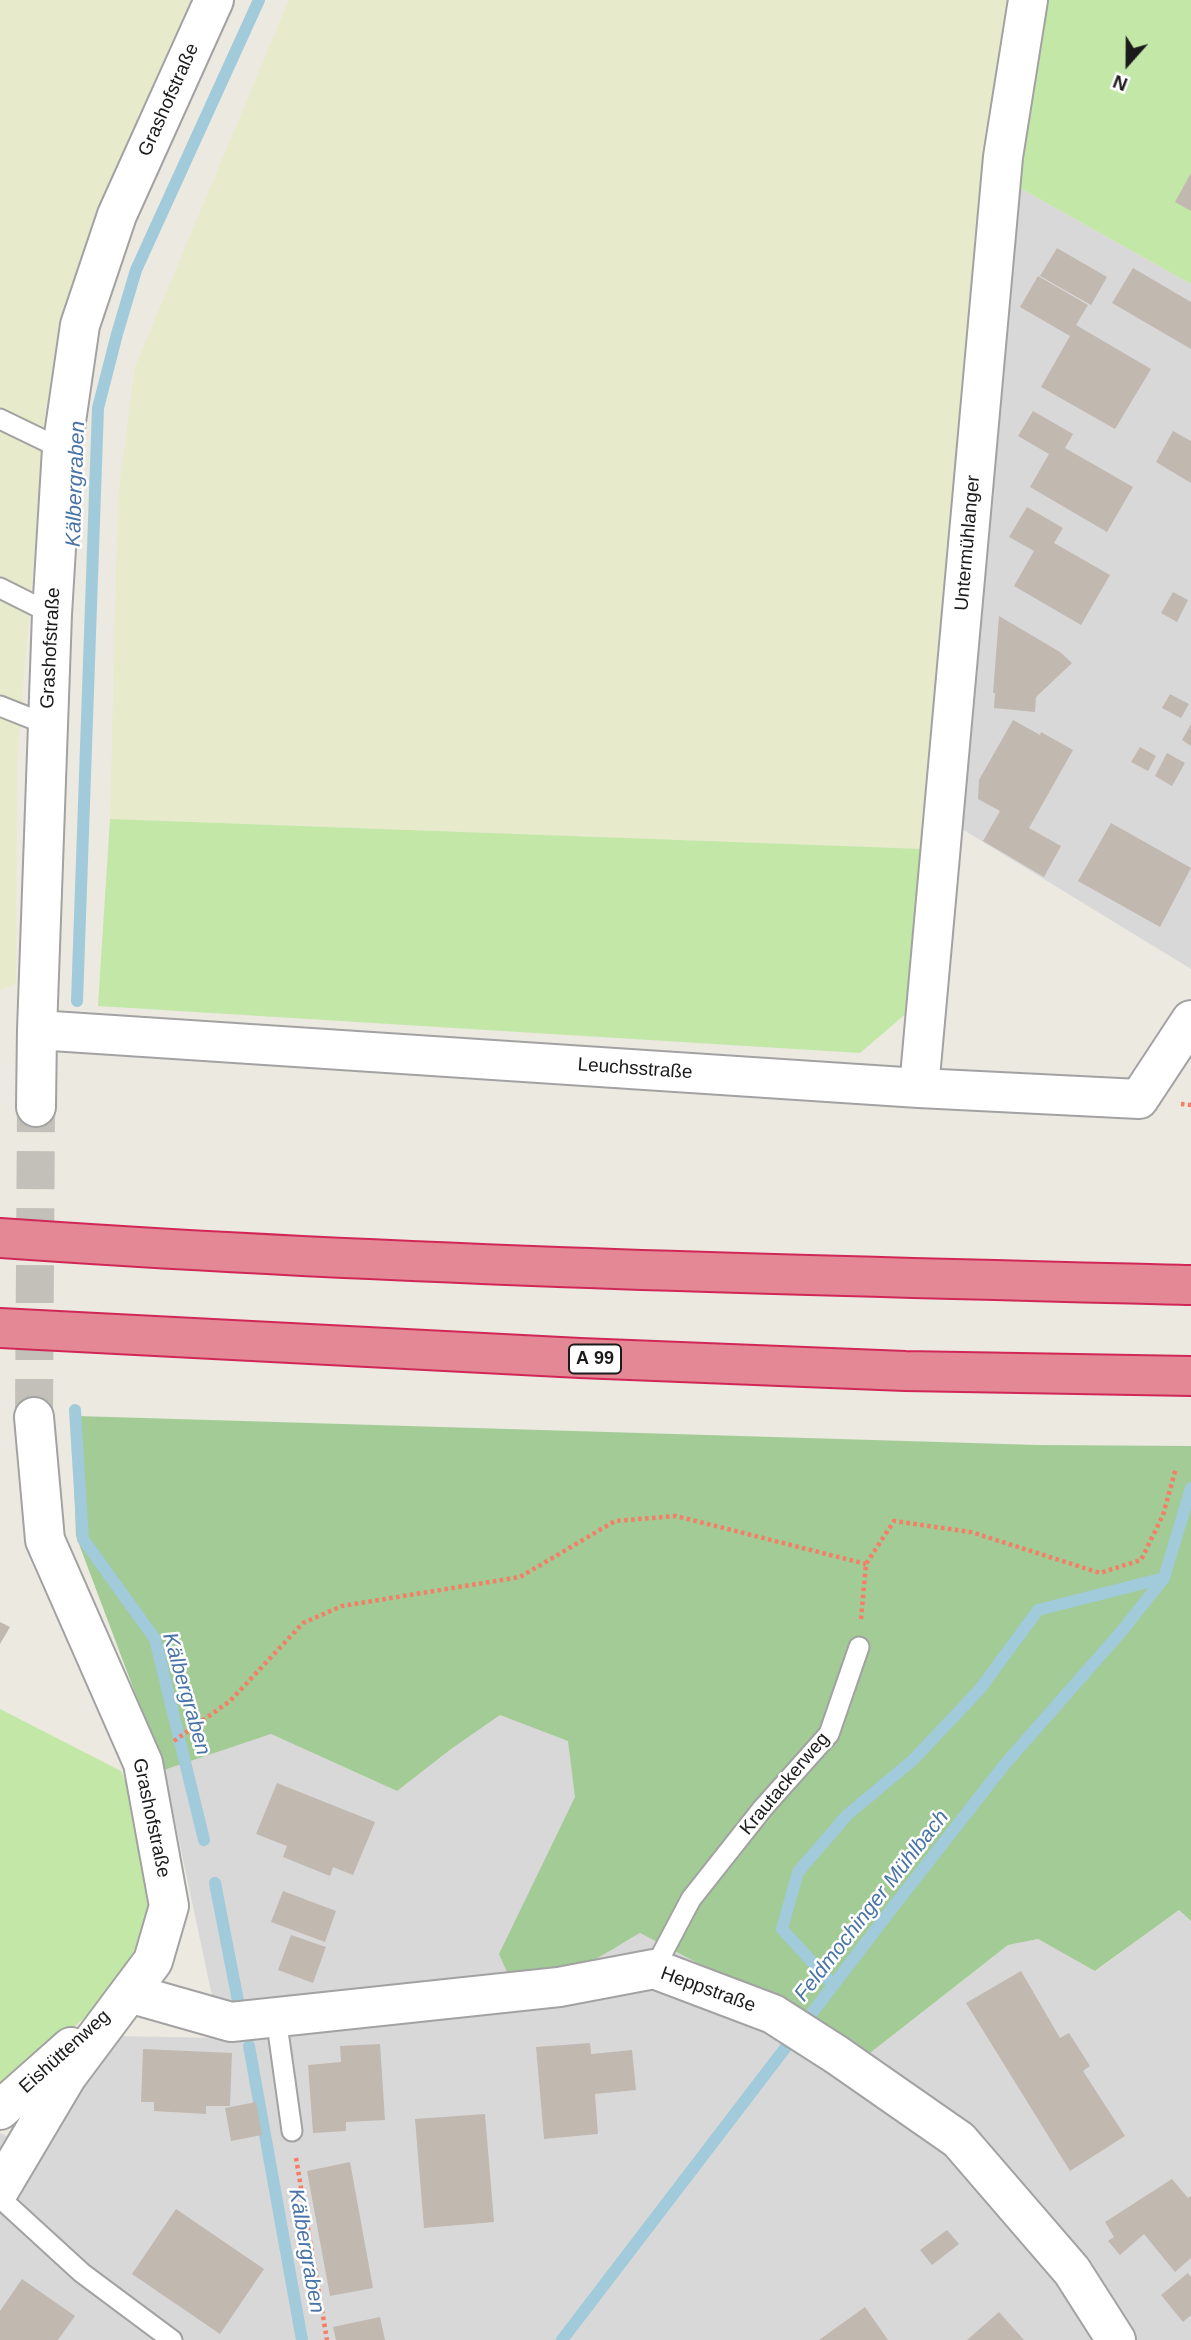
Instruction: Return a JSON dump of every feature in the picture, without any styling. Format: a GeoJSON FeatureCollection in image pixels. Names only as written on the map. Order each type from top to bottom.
{"type":"FeatureCollection","features":[{"type":"Feature","properties":{"kind":"highway"},"geometry":{"type":"LineString","coordinates":[[0,1238],[142,1248],[469,1262],[1191,1285]]}},
{"type":"Feature","properties":{"kind":"highway","name":"A 99"},"geometry":{"type":"LineString","coordinates":[[0,1328],[837,1369],[1191,1376]]}},
{"type":"Feature","properties":{"kind":"street","name":"Grashofstraße"},"geometry":{"type":"LineString","coordinates":[[36,1107],[52,614],[62,449],[79,325],[117,215],[214,0]]}},
{"type":"Feature","properties":{"kind":"street","name":"Untermühlanger"},"geometry":{"type":"LineString","coordinates":[[919,1087],[1003,157],[1028,0]]}},
{"type":"Feature","properties":{"kind":"street","name":"Leuchsstraße"},"geometry":{"type":"LineString","coordinates":[[37,1031],[1139,1099],[1191,1020]]}},
{"type":"Feature","properties":{"kind":"street","name":"Grashofstraße"},"geometry":{"type":"LineString","coordinates":[[0,2189],[67,2076],[153,1961],[169,1906],[143,1763],[45,1540],[34,1417]]}},
{"type":"Feature","properties":{"kind":"street","name":"Heppstraße"},"geometry":{"type":"LineString","coordinates":[[129,1993],[230,2022],[559,1987],[654,1969],[773,2014],[959,2140],[1072,2271],[1116,2340]]}},
{"type":"Feature","properties":{"kind":"street","name":"Eishüttenweg"},"geometry":{"type":"LineString","coordinates":[[0,2110],[129,1993]]}},
{"type":"Feature","properties":{"kind":"lane"},"geometry":{"type":"LineString","coordinates":[[0,419],[62,449]]}},
{"type":"Feature","properties":{"kind":"lane"},"geometry":{"type":"LineString","coordinates":[[0,589],[52,614]]}},
{"type":"Feature","properties":{"kind":"lane"},"geometry":{"type":"LineString","coordinates":[[0,706],[48,726]]}},
{"type":"Feature","properties":{"kind":"lane","name":"Krautackerweg"},"geometry":{"type":"LineString","coordinates":[[654,1969],[691,1899],[763,1808],[830,1734],[859,1647]]}},
{"type":"Feature","properties":{"kind":"lane"},"geometry":{"type":"LineString","coordinates":[[276,2017],[292,2131]]}},
{"type":"Feature","properties":{"kind":"lane"},"geometry":{"type":"LineString","coordinates":[[0,2198],[82,2273],[173,2340]]}},
{"type":"Feature","properties":{"kind":"path"},"geometry":{"type":"LineString","coordinates":[[859,1647],[866,1564],[894,1521],[971,1532],[1100,1573],[1141,1560],[1163,1515],[1176,1468]]}},
{"type":"Feature","properties":{"kind":"path"},"geometry":{"type":"LineString","coordinates":[[165,1747],[230,1701],[303,1623],[342,1606],[520,1577],[615,1521],[676,1516],[866,1564]]}},
{"type":"Feature","properties":{"kind":"path"},"geometry":{"type":"LineString","coordinates":[[292,2131],[327,2340]]}},
{"type":"Feature","properties":{"kind":"shaded area"},"geometry":{"type":"Polygon","coordinates":[[[1011,183],[1191,284],[1191,969],[962,829],[1011,183]]]}},
{"type":"Feature","properties":{"kind":"shaded area"},"geometry":{"type":"Polygon","coordinates":[[[449,1659],[639,1715],[575,1970],[640,1933],[870,2053],[1008,1945],[1038,1939],[1096,1971],[1179,1910],[1191,1921],[1191,2340],[0,2340],[0,2133],[38,2150],[116,2036],[221,2038],[164,1770],[271,1734],[397,1791],[449,1659]]]}},
{"type":"Feature","properties":{"kind":"green space"},"geometry":{"type":"Polygon","coordinates":[[[0,0],[191,0],[96,211],[46,407],[17,762],[16,984],[0,990],[0,0]]]}},
{"type":"Feature","properties":{"kind":"green space"},"geometry":{"type":"Polygon","coordinates":[[[289,0],[1015,0],[924,849],[110,819],[118,497],[135,367],[289,0]]]}},
{"type":"Feature","properties":{"kind":"green space"},"geometry":{"type":"Polygon","coordinates":[[[1039,0],[1191,0],[1191,284],[1011,183],[1039,0]]]}},
{"type":"Feature","properties":{"kind":"green space"},"geometry":{"type":"Polygon","coordinates":[[[110,819],[924,849],[915,1006],[860,1053],[98,1006],[110,819]]]}},
{"type":"Feature","properties":{"kind":"green space"},"geometry":{"type":"Polygon","coordinates":[[[77,1416],[1038,1445],[1191,1446],[1191,1921],[1179,1910],[1095,1971],[1038,1939],[1008,1945],[870,2053],[640,1933],[578,1968],[546,1975],[507,1972],[499,1954],[575,1797],[568,1741],[500,1715],[397,1791],[271,1734],[164,1770],[76,1536],[74,1479],[77,1416]]]}},
{"type":"Feature","properties":{"kind":"green space"},"geometry":{"type":"Polygon","coordinates":[[[0,1709],[121,1771],[143,1821],[153,1891],[137,1947],[107,1993],[39,2060],[0,2089],[0,1709]]]}},
{"type":"Feature","properties":{"kind":"building"},"geometry":{"type":"Polygon","coordinates":[[[1191,173],[1191,211],[1175,202],[1191,173]]]}},
{"type":"Feature","properties":{"kind":"building"},"geometry":{"type":"Polygon","coordinates":[[[1057,248],[1107,277],[1091,305],[1040,276],[1057,248]]]}},
{"type":"Feature","properties":{"kind":"building"},"geometry":{"type":"Polygon","coordinates":[[[1133,268],[1191,302],[1191,349],[1112,303],[1133,268]]]}},
{"type":"Feature","properties":{"kind":"building"},"geometry":{"type":"Polygon","coordinates":[[[1038,276],[1088,305],[1076,325],[1151,369],[1115,429],[1041,387],[1070,336],[1020,307],[1038,276]]]}},
{"type":"Feature","properties":{"kind":"building"},"geometry":{"type":"Polygon","coordinates":[[[1033,411],[1073,434],[1065,448],[1133,487],[1107,532],[1030,487],[1049,454],[1018,436],[1033,411]]]}},
{"type":"Feature","properties":{"kind":"building"},"geometry":{"type":"Polygon","coordinates":[[[1173,431],[1191,441],[1191,483],[1156,462],[1173,431]]]}},
{"type":"Feature","properties":{"kind":"building"},"geometry":{"type":"Polygon","coordinates":[[[1027,507],[1063,528],[1054,543],[1110,575],[1081,625],[1014,586],[1034,551],[1009,537],[1027,507]]]}},
{"type":"Feature","properties":{"kind":"building"},"geometry":{"type":"Polygon","coordinates":[[[1173,592],[1188,600],[1177,622],[1161,613],[1173,592]]]}},
{"type":"Feature","properties":{"kind":"building"},"geometry":{"type":"Polygon","coordinates":[[[999,616],[1060,652],[1072,663],[1036,697],[1035,712],[994,708],[999,616]]]}},
{"type":"Feature","properties":{"kind":"building"},"geometry":{"type":"Polygon","coordinates":[[[1170,694],[1189,704],[1181,718],[1162,708],[1170,694]]]}},
{"type":"Feature","properties":{"kind":"building"},"geometry":{"type":"Polygon","coordinates":[[[1013,720],[1073,750],[1029,828],[1061,846],[1044,877],[983,841],[1000,811],[978,799],[979,780],[1013,720]]]}},
{"type":"Feature","properties":{"kind":"building"},"geometry":{"type":"Polygon","coordinates":[[[1191,724],[1191,746],[1182,740],[1191,724]]]}},
{"type":"Feature","properties":{"kind":"building"},"geometry":{"type":"Polygon","coordinates":[[[1140,747],[1156,756],[1148,771],[1131,762],[1140,747]]]}},
{"type":"Feature","properties":{"kind":"building"},"geometry":{"type":"Polygon","coordinates":[[[1167,753],[1185,763],[1172,786],[1155,776],[1167,753]]]}},
{"type":"Feature","properties":{"kind":"building"},"geometry":{"type":"Polygon","coordinates":[[[1111,823],[1191,868],[1160,927],[1078,881],[1111,823]]]}},
{"type":"Feature","properties":{"kind":"building"},"geometry":{"type":"Polygon","coordinates":[[[0,1622],[10,1627],[0,1644],[0,1622]]]}},
{"type":"Feature","properties":{"kind":"building"},"geometry":{"type":"Polygon","coordinates":[[[277,1783],[375,1822],[353,1875],[333,1867],[330,1876],[283,1857],[287,1846],[256,1834],[277,1783]]]}},
{"type":"Feature","properties":{"kind":"building"},"geometry":{"type":"Polygon","coordinates":[[[283,1891],[336,1911],[325,1942],[271,1922],[283,1891]]]}},
{"type":"Feature","properties":{"kind":"building"},"geometry":{"type":"Polygon","coordinates":[[[291,1935],[326,1947],[313,1983],[278,1970],[291,1935]]]}},
{"type":"Feature","properties":{"kind":"building"},"geometry":{"type":"Polygon","coordinates":[[[1021,1971],[1060,2038],[1069,2033],[1090,2066],[1083,2071],[1125,2136],[1070,2171],[966,2003],[1021,1971]]]}},
{"type":"Feature","properties":{"kind":"building"},"geometry":{"type":"Polygon","coordinates":[[[590,2043],[591,2054],[632,2050],[636,2090],[595,2094],[598,2134],[544,2139],[536,2047],[590,2043]]]}},
{"type":"Feature","properties":{"kind":"building"},"geometry":{"type":"Polygon","coordinates":[[[380,2044],[385,2120],[346,2122],[346,2131],[313,2133],[308,2065],[341,2062],[340,2046],[380,2044]]]}},
{"type":"Feature","properties":{"kind":"building"},"geometry":{"type":"Polygon","coordinates":[[[143,2049],[232,2053],[230,2106],[206,2106],[206,2114],[154,2111],[154,2102],[141,2102],[143,2049]]]}},
{"type":"Feature","properties":{"kind":"building"},"geometry":{"type":"Polygon","coordinates":[[[256,2102],[262,2135],[231,2141],[225,2108],[256,2102]]]}},
{"type":"Feature","properties":{"kind":"building"},"geometry":{"type":"Polygon","coordinates":[[[485,2114],[494,2222],[424,2228],[415,2119],[485,2114]]]}},
{"type":"Feature","properties":{"kind":"building"},"geometry":{"type":"Polygon","coordinates":[[[350,2162],[373,2288],[330,2296],[307,2171],[350,2162]]]}},
{"type":"Feature","properties":{"kind":"building"},"geometry":{"type":"Polygon","coordinates":[[[1172,2179],[1188,2198],[1191,2196],[1191,2258],[1175,2272],[1144,2234],[1120,2255],[1108,2241],[1114,2237],[1105,2222],[1172,2179]]]}},
{"type":"Feature","properties":{"kind":"building"},"geometry":{"type":"Polygon","coordinates":[[[176,2209],[264,2269],[220,2334],[132,2274],[176,2209]]]}},
{"type":"Feature","properties":{"kind":"building"},"geometry":{"type":"Polygon","coordinates":[[[947,2230],[959,2244],[932,2265],[920,2250],[947,2230]]]}},
{"type":"Feature","properties":{"kind":"building"},"geometry":{"type":"Polygon","coordinates":[[[1188,2273],[1191,2277],[1191,2315],[1183,2322],[1161,2295],[1188,2273]]]}},
{"type":"Feature","properties":{"kind":"building"},"geometry":{"type":"Polygon","coordinates":[[[22,2279],[75,2316],[58,2340],[0,2340],[0,2311],[22,2279]]]}},
{"type":"Feature","properties":{"kind":"building"},"geometry":{"type":"Polygon","coordinates":[[[865,2307],[888,2340],[819,2340],[865,2307]]]}},
{"type":"Feature","properties":{"kind":"building"},"geometry":{"type":"Polygon","coordinates":[[[999,2312],[1024,2340],[967,2340],[999,2312]]]}},
{"type":"Feature","properties":{"kind":"building"},"geometry":{"type":"Polygon","coordinates":[[[380,2317],[385,2340],[336,2340],[333,2327],[380,2317]]]}},
{"type":"Feature","properties":{"kind":"waterway","name":"Kälbergraben"},"geometry":{"type":"LineString","coordinates":[[77,1001],[98,408],[136,270],[259,0]]}},
{"type":"Feature","properties":{"kind":"waterway","name":"Kälbergraben"},"geometry":{"type":"LineString","coordinates":[[75,1410],[83,1539],[155,1639],[204,1840]]}},
{"type":"Feature","properties":{"kind":"waterway","name":"Feldmochinger Mühlbach"},"geometry":{"type":"LineString","coordinates":[[562,2340],[1005,1764],[1121,1632],[1164,1578],[1191,1488]]}},
{"type":"Feature","properties":{"kind":"waterway"},"geometry":{"type":"LineString","coordinates":[[833,1985],[782,1929],[798,1872],[847,1815],[913,1760],[980,1689],[1038,1610],[1164,1578]]}},
{"type":"Feature","properties":{"kind":"waterway","name":"Kälbergraben"},"geometry":{"type":"LineString","coordinates":[[215,1883],[238,2001]]}},
{"type":"Feature","properties":{"kind":"waterway","name":"Kälbergraben"},"geometry":{"type":"LineString","coordinates":[[249,2046],[302,2340]]}},
{"type":"Feature","properties":{"kind":"tunnel"},"geometry":{"type":"LineString","coordinates":[[34,1417],[36,1107]]}}]}
